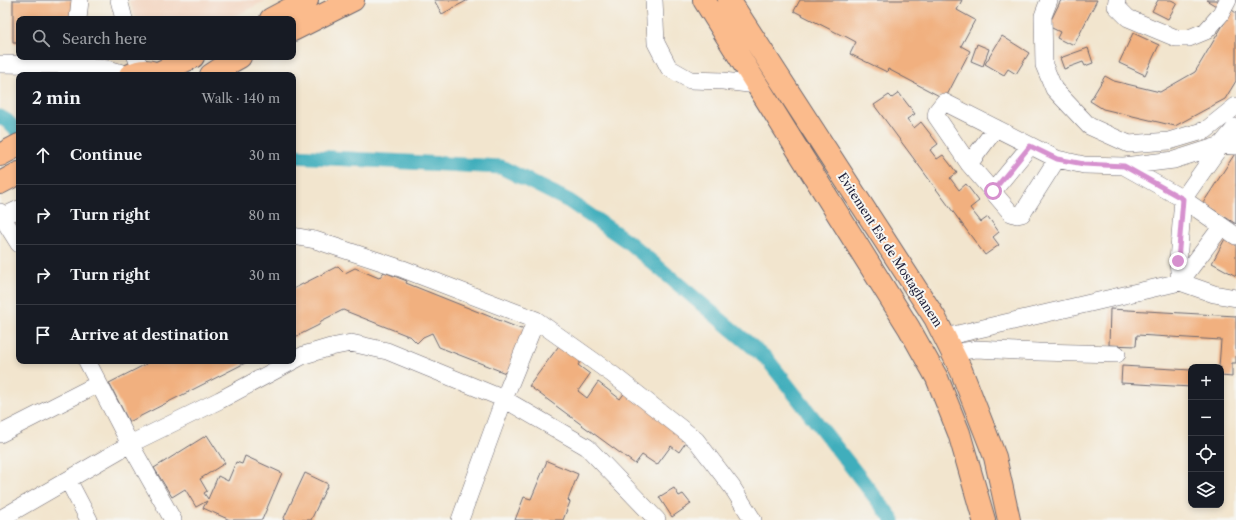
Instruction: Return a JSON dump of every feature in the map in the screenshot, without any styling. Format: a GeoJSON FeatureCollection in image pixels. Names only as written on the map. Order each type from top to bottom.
{"type":"FeatureCollection","features":[{"type":"Feature","properties":{"kind":"main road"},"geometry":{"type":"LineString","coordinates":[[277,16],[307,0]]}},
{"type":"Feature","properties":{"kind":"main road"},"geometry":{"type":"LineString","coordinates":[[296,28],[353,0]]}},
{"type":"Feature","properties":{"kind":"main road","name":"Evitement Est de Mostaghanem"},"geometry":{"type":"LineString","coordinates":[[704,0],[909,328],[937,378],[959,433],[984,520]]}},
{"type":"Feature","properties":{"kind":"main road","name":"Evitement Est de Mostaghanem"},"geometry":{"type":"LineString","coordinates":[[729,0],[935,318],[961,370],[995,458],[1009,520]]}},
{"type":"Feature","properties":{"kind":"main road"},"geometry":{"type":"LineString","coordinates":[[142,71],[182,60]]}},
{"type":"Feature","properties":{"kind":"main road"},"geometry":{"type":"LineString","coordinates":[[216,72],[235,60]]}},
{"type":"Feature","properties":{"kind":"main road"},"geometry":{"type":"LineString","coordinates":[[0,155],[16,147]]}},
{"type":"Feature","properties":{"kind":"main road"},"geometry":{"type":"LineString","coordinates":[[0,183],[16,175]]}},
{"type":"Feature","properties":{"kind":"street"},"geometry":{"type":"LineString","coordinates":[[78,16],[80,0]]}},
{"type":"Feature","properties":{"kind":"street"},"geometry":{"type":"LineString","coordinates":[[119,0],[123,16]]}},
{"type":"Feature","properties":{"kind":"street"},"geometry":{"type":"LineString","coordinates":[[654,0],[656,43],[669,68],[690,80],[723,81],[757,85]]}},
{"type":"Feature","properties":{"kind":"street"},"geometry":{"type":"LineString","coordinates":[[1049,0],[1043,16],[1044,65],[1054,89],[1089,126],[1129,144],[1169,141],[1206,130],[1236,106]]}},
{"type":"Feature","properties":{"kind":"street"},"geometry":{"type":"LineString","coordinates":[[1117,0],[1116,6],[1128,18],[1176,38],[1189,38],[1206,31],[1220,15],[1228,0]]}},
{"type":"Feature","properties":{"kind":"street"},"geometry":{"type":"LineString","coordinates":[[0,64],[78,66],[142,71]]}},
{"type":"Feature","properties":{"kind":"street"},"geometry":{"type":"LineString","coordinates":[[1057,159],[1022,214],[1011,214],[969,164],[936,116],[937,111],[944,102],[1057,159],[1084,164],[1124,166],[1174,160],[1229,146]]}},
{"type":"Feature","properties":{"kind":"street"},"geometry":{"type":"LineString","coordinates":[[1180,282],[1178,261],[1183,199],[1229,146],[1236,127]]}},
{"type":"Feature","properties":{"kind":"street"},"geometry":{"type":"LineString","coordinates":[[969,164],[996,128]]}},
{"type":"Feature","properties":{"kind":"street"},"geometry":{"type":"LineString","coordinates":[[993,191],[1030,146]]}},
{"type":"Feature","properties":{"kind":"street"},"geometry":{"type":"LineString","coordinates":[[1124,166],[1183,199],[1229,231],[1180,282]]}},
{"type":"Feature","properties":{"kind":"street"},"geometry":{"type":"LineString","coordinates":[[16,210],[1,214],[16,239]]}},
{"type":"Feature","properties":{"kind":"street"},"geometry":{"type":"LineString","coordinates":[[296,237],[316,240],[403,269],[536,320],[612,374],[696,440],[732,487],[753,520]]}},
{"type":"Feature","properties":{"kind":"street"},"geometry":{"type":"LineString","coordinates":[[949,345],[972,331],[1180,282],[1214,294],[1236,298]]}},
{"type":"Feature","properties":{"kind":"street"},"geometry":{"type":"LineString","coordinates":[[461,520],[504,399],[536,320]]}},
{"type":"Feature","properties":{"kind":"street"},"geometry":{"type":"LineString","coordinates":[[972,331],[976,349]]}},
{"type":"Feature","properties":{"kind":"street"},"geometry":{"type":"LineString","coordinates":[[296,359],[304,355],[331,347],[351,343],[387,351],[504,399],[587,447],[657,520]]}},
{"type":"Feature","properties":{"kind":"street"},"geometry":{"type":"LineString","coordinates":[[949,345],[976,349],[1117,354]]}},
{"type":"Feature","properties":{"kind":"street"},"geometry":{"type":"LineString","coordinates":[[88,364],[130,444],[172,517],[186,520]]}},
{"type":"Feature","properties":{"kind":"street"},"geometry":{"type":"LineString","coordinates":[[0,519],[130,444],[220,400],[287,364]]}},
{"type":"Feature","properties":{"kind":"street"},"geometry":{"type":"LineString","coordinates":[[0,434],[98,384]]}},
{"type":"Feature","properties":{"kind":"street"},"geometry":{"type":"LineString","coordinates":[[68,480],[89,520]]}},
{"type":"Feature","properties":{"kind":"shaded area"},"geometry":{"type":"Polygon","coordinates":[[[129,0],[267,0],[235,16],[135,16],[129,0]]]}},
{"type":"Feature","properties":{"kind":"building"},"geometry":{"type":"Polygon","coordinates":[[[13,0],[76,0],[75,16],[16,16],[16,43],[13,43],[13,0]]]}},
{"type":"Feature","properties":{"kind":"building"},"geometry":{"type":"Polygon","coordinates":[[[434,0],[468,0],[442,14],[434,0]]]}},
{"type":"Feature","properties":{"kind":"building"},"geometry":{"type":"Polygon","coordinates":[[[800,0],[962,0],[957,10],[975,20],[961,46],[970,51],[945,99],[888,69],[887,72],[850,54],[856,42],[794,11],[800,0]]]}},
{"type":"Feature","properties":{"kind":"building"},"geometry":{"type":"Polygon","coordinates":[[[1061,0],[1097,0],[1074,45],[1057,38],[1060,32],[1048,26],[1061,0]]]}},
{"type":"Feature","properties":{"kind":"building"},"geometry":{"type":"Polygon","coordinates":[[[1158,0],[1171,0],[1177,3],[1168,19],[1152,11],[1158,0]]]}},
{"type":"Feature","properties":{"kind":"building"},"geometry":{"type":"Polygon","coordinates":[[[1206,0],[1222,0],[1218,7],[1206,0]]]}},
{"type":"Feature","properties":{"kind":"building"},"geometry":{"type":"Polygon","coordinates":[[[1232,10],[1236,13],[1236,81],[1225,99],[1175,126],[1103,109],[1090,101],[1105,76],[1114,81],[1160,92],[1195,72],[1232,10]]]}},
{"type":"Feature","properties":{"kind":"building"},"geometry":{"type":"Polygon","coordinates":[[[1133,33],[1159,45],[1145,75],[1119,63],[1133,33]]]}},
{"type":"Feature","properties":{"kind":"building"},"geometry":{"type":"Polygon","coordinates":[[[1002,36],[1029,53],[1016,74],[1008,69],[1004,75],[985,64],[1002,36]]]}},
{"type":"Feature","properties":{"kind":"building"},"geometry":{"type":"Polygon","coordinates":[[[977,44],[989,49],[983,66],[971,61],[977,44]]]}},
{"type":"Feature","properties":{"kind":"building"},"geometry":{"type":"Polygon","coordinates":[[[1088,48],[1093,63],[1085,66],[1083,62],[1064,69],[1060,58],[1088,48]]]}},
{"type":"Feature","properties":{"kind":"building"},"geometry":{"type":"Polygon","coordinates":[[[899,93],[915,114],[907,119],[914,128],[921,122],[938,144],[930,150],[937,159],[943,155],[957,173],[950,178],[959,190],[966,184],[979,201],[970,208],[981,222],[988,217],[999,232],[993,237],[999,245],[985,255],[874,105],[889,95],[892,98],[899,93]]]}},
{"type":"Feature","properties":{"kind":"building"},"geometry":{"type":"Polygon","coordinates":[[[1236,152],[1236,224],[1203,203],[1236,152]]]}},
{"type":"Feature","properties":{"kind":"building"},"geometry":{"type":"Polygon","coordinates":[[[1226,237],[1236,242],[1236,276],[1212,263],[1226,237]]]}},
{"type":"Feature","properties":{"kind":"building"},"geometry":{"type":"Polygon","coordinates":[[[338,266],[345,273],[355,268],[379,278],[384,272],[407,281],[406,283],[521,329],[523,328],[527,332],[508,374],[439,347],[432,333],[423,337],[417,343],[411,337],[343,310],[321,321],[319,325],[296,336],[296,287],[338,266]]]}},
{"type":"Feature","properties":{"kind":"building"},"geometry":{"type":"Polygon","coordinates":[[[1110,309],[1236,316],[1236,363],[1232,363],[1232,377],[1224,376],[1224,364],[1219,364],[1221,340],[1137,335],[1136,346],[1109,345],[1110,309]]]}},
{"type":"Feature","properties":{"kind":"building"},"geometry":{"type":"Polygon","coordinates":[[[561,343],[582,359],[578,365],[590,374],[578,391],[587,398],[598,382],[620,399],[626,391],[689,438],[679,452],[671,446],[657,465],[642,455],[635,464],[529,386],[561,343]]]}},
{"type":"Feature","properties":{"kind":"building"},"geometry":{"type":"Polygon","coordinates":[[[146,364],[243,364],[129,422],[109,383],[146,364]]]}},
{"type":"Feature","properties":{"kind":"building"},"geometry":{"type":"Polygon","coordinates":[[[1122,366],[1188,370],[1188,387],[1121,383],[1122,366]]]}},
{"type":"Feature","properties":{"kind":"building"},"geometry":{"type":"Polygon","coordinates":[[[207,435],[225,463],[200,479],[207,491],[204,493],[208,499],[218,476],[228,481],[236,462],[242,464],[245,456],[282,473],[262,520],[230,520],[203,508],[207,501],[196,507],[185,489],[172,497],[154,468],[207,435]]]}},
{"type":"Feature","properties":{"kind":"building"},"geometry":{"type":"Polygon","coordinates":[[[547,461],[578,474],[568,500],[570,502],[563,520],[515,520],[524,497],[531,499],[547,461]]]}},
{"type":"Feature","properties":{"kind":"building"},"geometry":{"type":"Polygon","coordinates":[[[305,473],[328,484],[311,520],[283,520],[305,473]]]}},
{"type":"Feature","properties":{"kind":"building"},"geometry":{"type":"Polygon","coordinates":[[[674,488],[679,496],[683,494],[691,504],[672,517],[659,497],[674,488]]]}},
{"type":"Feature","properties":{"kind":"waterway"},"geometry":{"type":"LineString","coordinates":[[0,117],[7,121],[16,130]]}},
{"type":"Feature","properties":{"kind":"waterway"},"geometry":{"type":"LineString","coordinates":[[296,156],[501,167],[569,201],[627,241],[767,359],[893,520]]}},
{"type":"Feature","properties":{"kind":"route"},"geometry":{"type":"LineString","coordinates":[[993,191],[1030,146],[1057,159],[1084,164],[1124,166],[1183,199],[1178,261]]}}]}
